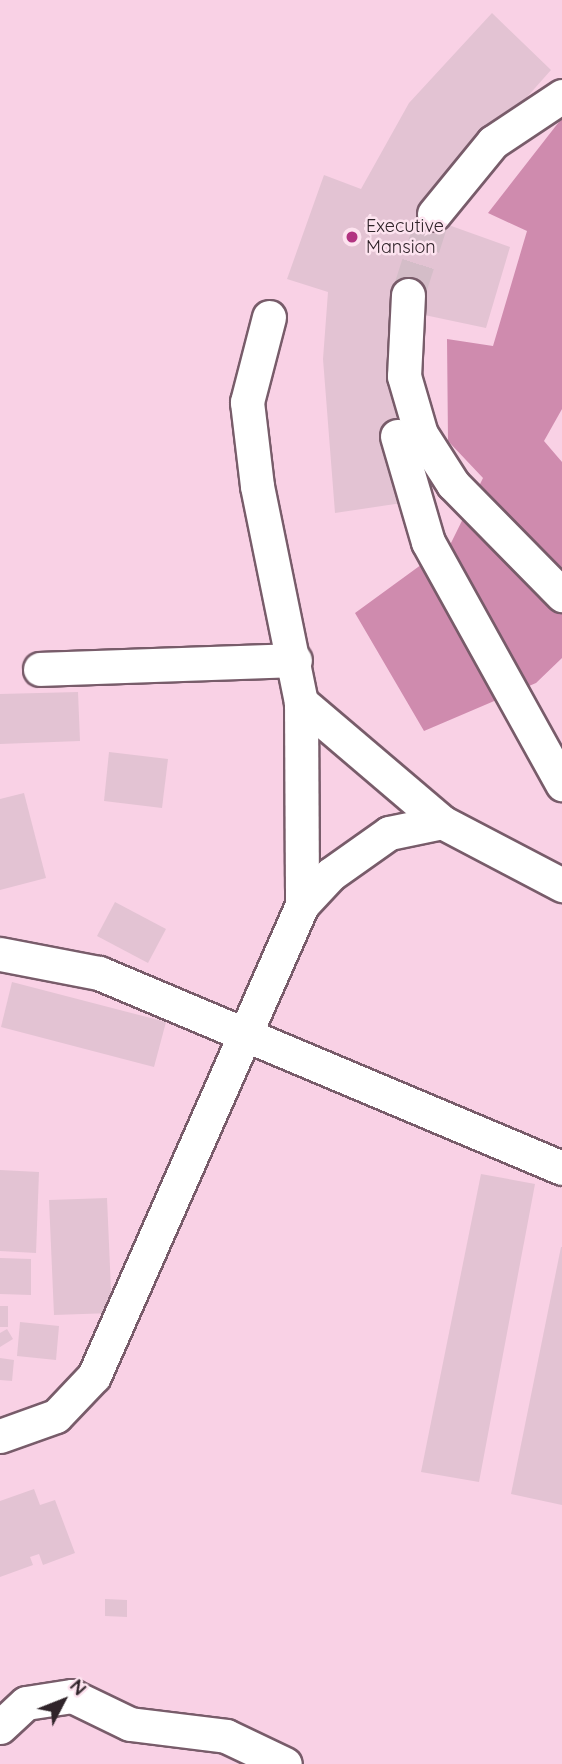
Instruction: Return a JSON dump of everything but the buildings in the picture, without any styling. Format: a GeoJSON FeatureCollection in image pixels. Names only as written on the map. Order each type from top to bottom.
{"type":"FeatureCollection","features":[{"type":"Feature","properties":{"kind":"lane"},"geometry":{"type":"LineString","coordinates":[[434,214],[494,142],[562,96]]}},
{"type":"Feature","properties":{"kind":"lane"},"geometry":{"type":"LineString","coordinates":[[408,295],[404,376],[421,434],[453,484],[562,595]]}},
{"type":"Feature","properties":{"kind":"lane"},"geometry":{"type":"LineString","coordinates":[[269,317],[247,402],[257,486],[295,660],[301,702],[302,905]]}},
{"type":"Feature","properties":{"kind":"lane"},"geometry":{"type":"LineString","coordinates":[[397,436],[428,542],[562,784]]}},
{"type":"Feature","properties":{"kind":"lane"},"geometry":{"type":"LineString","coordinates":[[40,670],[295,660]]}},
{"type":"Feature","properties":{"kind":"lane"},"geometry":{"type":"LineString","coordinates":[[301,702],[442,822],[562,886]]}},
{"type":"Feature","properties":{"kind":"lane"},"geometry":{"type":"LineString","coordinates":[[0,1436],[56,1416],[94,1376],[302,905],[331,874],[388,833],[442,822]]}},
{"type":"Feature","properties":{"kind":"lane"},"geometry":{"type":"LineString","coordinates":[[0,954],[80,967],[246,1033],[562,1168]]}},
{"type":"Feature","properties":{"kind":"lane"},"geometry":{"type":"LineString","coordinates":[[0,1727],[26,1703],[72,1696],[130,1724],[226,1736],[285,1764]]}},
{"type":"Feature","properties":{"kind":"shaded area"},"geometry":{"type":"Polygon","coordinates":[[[0,0],[562,0],[562,1764],[0,1764],[0,0]]]}},
{"type":"Feature","properties":{"kind":"shaded area"},"geometry":{"type":"Polygon","coordinates":[[[562,118],[562,409],[544,441],[562,462],[562,658],[536,683],[424,731],[355,613],[451,543],[483,478],[448,441],[447,339],[493,346],[527,231],[488,213],[562,118]]]}},
{"type":"Feature","properties":{"kind":"tunnel"},"geometry":{"type":"LineString","coordinates":[[408,295],[434,214]]}},
{"type":"Feature","properties":{"kind":"place","name":"Executive Mansion"},"geometry":{"type":"Point","coordinates":[352,237]}}]}
